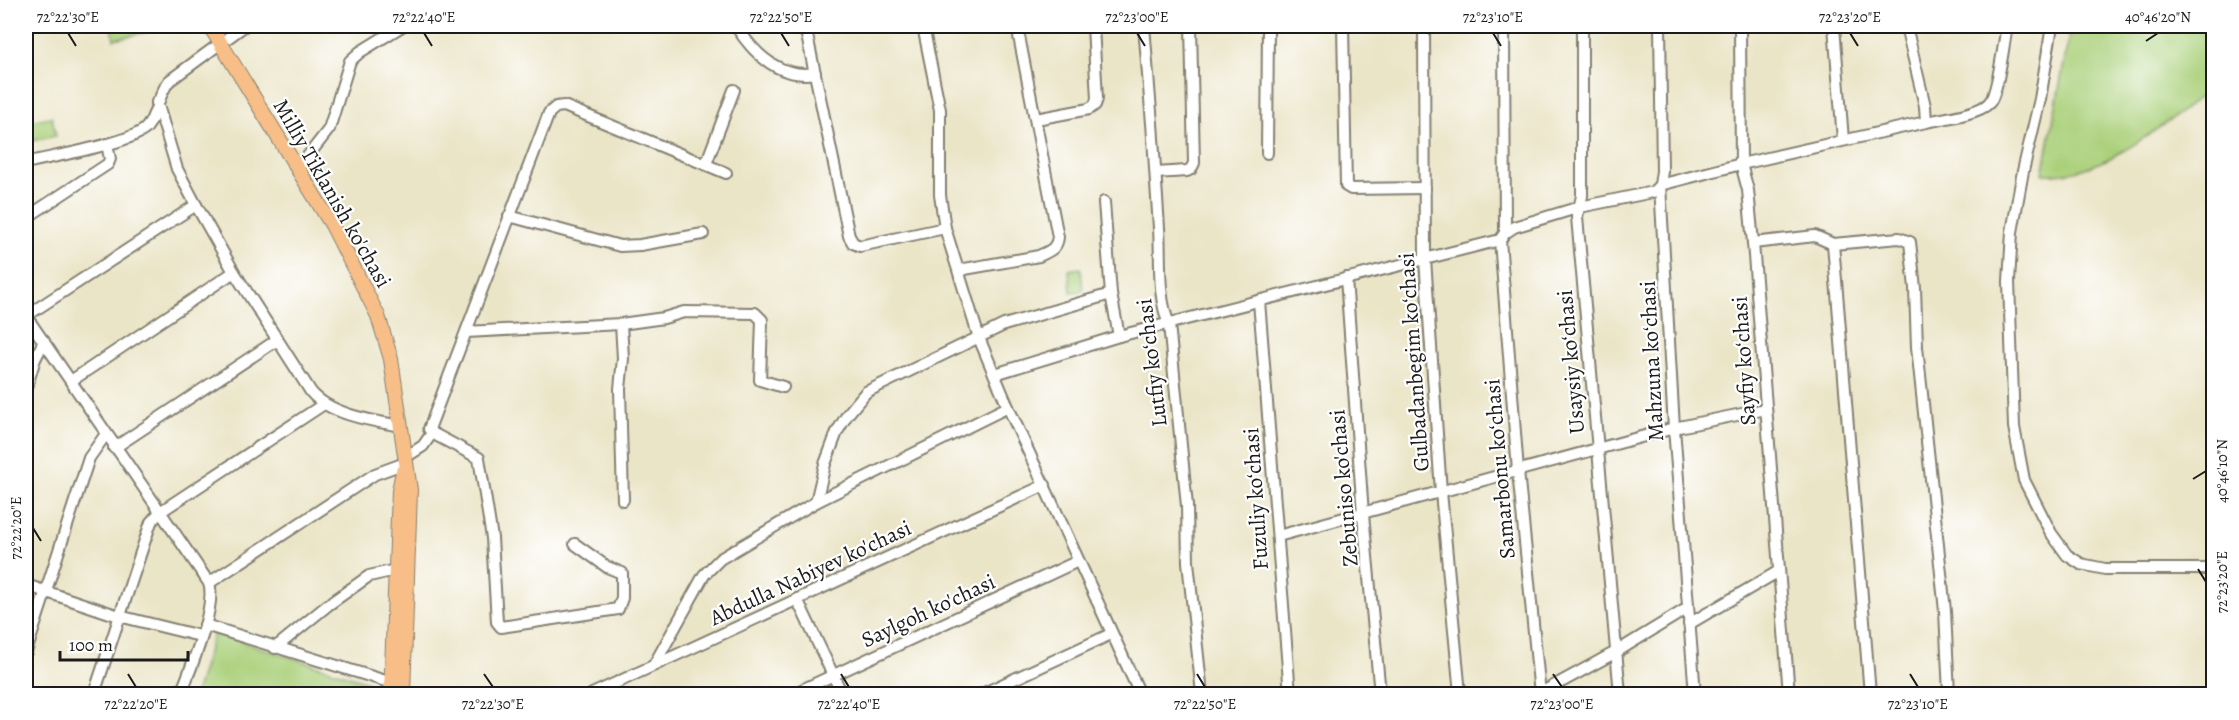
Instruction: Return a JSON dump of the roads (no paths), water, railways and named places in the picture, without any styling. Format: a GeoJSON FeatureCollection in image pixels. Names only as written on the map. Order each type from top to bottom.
{"type":"FeatureCollection","features":[{"type":"Feature","properties":{"kind":"main road","name":"Milliy Tiklanish ko'chasi"},"geometry":{"type":"LineString","coordinates":[[210,26],[332,225],[378,316],[391,359],[410,490],[403,694]]}},
{"type":"Feature","properties":{"kind":"main road","name":"Milliy Tiklanish ko'chasi"},"geometry":{"type":"LineString","coordinates":[[392,689],[399,491],[404,460]]}},
{"type":"Feature","properties":{"kind":"street"},"geometry":{"type":"LineString","coordinates":[[26,163],[134,137],[149,125],[163,88],[176,74],[244,26]]}},
{"type":"Feature","properties":{"kind":"street"},"geometry":{"type":"LineString","coordinates":[[297,170],[329,129],[350,61],[360,52],[402,26]]}},
{"type":"Feature","properties":{"kind":"street"},"geometry":{"type":"LineString","coordinates":[[736,26],[757,53],[784,71],[801,75],[815,73]]}},
{"type":"Feature","properties":{"kind":"street"},"geometry":{"type":"LineString","coordinates":[[805,26],[849,236],[853,243],[860,246],[945,228]]}},
{"type":"Feature","properties":{"kind":"street"},"geometry":{"type":"LineString","coordinates":[[923,26],[940,110],[940,195],[945,228],[979,338],[1008,407],[1140,694]]}},
{"type":"Feature","properties":{"kind":"street"},"geometry":{"type":"LineString","coordinates":[[959,270],[1039,256],[1057,244],[1058,237],[1017,26]]}},
{"type":"Feature","properties":{"kind":"street"},"geometry":{"type":"LineString","coordinates":[[1036,118],[1089,109],[1095,105],[1097,99],[1093,26]]}},
{"type":"Feature","properties":{"kind":"street","name":"Lutfiy koʻchasi"},"geometry":{"type":"LineString","coordinates":[[1144,26],[1156,173],[1162,286],[1187,506],[1188,562],[1202,694]]}},
{"type":"Feature","properties":{"kind":"street"},"geometry":{"type":"LineString","coordinates":[[1156,173],[1186,171],[1191,169],[1194,163],[1191,26]]}},
{"type":"Feature","properties":{"kind":"street"},"geometry":{"type":"LineString","coordinates":[[1266,153],[1268,26]]}},
{"type":"Feature","properties":{"kind":"street"},"geometry":{"type":"LineString","coordinates":[[1343,26],[1346,186],[1352,189],[1425,188]]}},
{"type":"Feature","properties":{"kind":"street","name":"Gulbadanbegim koʻchasi"},"geometry":{"type":"LineString","coordinates":[[1424,26],[1425,259],[1460,694]]}},
{"type":"Feature","properties":{"kind":"street","name":"Samarbonu koʻchasi"},"geometry":{"type":"LineString","coordinates":[[1504,26],[1503,236],[1518,471],[1540,694]]}},
{"type":"Feature","properties":{"kind":"street","name":"Usaysiy koʻchasi"},"geometry":{"type":"LineString","coordinates":[[1582,26],[1582,196],[1577,217],[1620,694]]}},
{"type":"Feature","properties":{"kind":"street","name":"Mahzuna koʻchasi"},"geometry":{"type":"LineString","coordinates":[[1660,26],[1662,171],[1660,185],[1674,428],[1695,694]]}},
{"type":"Feature","properties":{"kind":"street","name":"Sayfiy koʻchasi"},"geometry":{"type":"LineString","coordinates":[[1740,26],[1741,164],[1748,190],[1753,243],[1789,694]]}},
{"type":"Feature","properties":{"kind":"street"},"geometry":{"type":"LineString","coordinates":[[1834,26],[1843,140]]}},
{"type":"Feature","properties":{"kind":"street"},"geometry":{"type":"LineString","coordinates":[[1906,26],[1923,95],[1926,122]]}},
{"type":"Feature","properties":{"kind":"street"},"geometry":{"type":"LineString","coordinates":[[995,374],[1119,336],[1425,259],[1503,236],[1514,227],[1580,207],[1653,192],[1660,185],[1976,110],[1989,104],[1995,92],[2007,26]]}},
{"type":"Feature","properties":{"kind":"street"},"geometry":{"type":"LineString","coordinates":[[2052,26],[2040,99],[2023,171],[2012,242],[2009,281],[2014,427],[2019,464],[2024,480],[2051,533],[2067,555],[2080,564],[2105,569],[2214,569]]}},
{"type":"Feature","properties":{"kind":"street"},"geometry":{"type":"LineString","coordinates":[[706,164],[734,90]]}},
{"type":"Feature","properties":{"kind":"street"},"geometry":{"type":"LineString","coordinates":[[158,102],[173,158],[196,205],[234,272],[311,392],[324,404],[364,420],[401,426]]}},
{"type":"Feature","properties":{"kind":"street"},"geometry":{"type":"LineString","coordinates":[[575,544],[606,567],[622,573],[622,598],[619,608],[524,624],[499,625],[496,619],[492,538],[479,458],[432,433],[429,429],[549,113],[556,107],[564,106],[726,172]]}},
{"type":"Feature","properties":{"kind":"street"},"geometry":{"type":"LineString","coordinates":[[26,219],[108,164],[110,159],[107,144]]}},
{"type":"Feature","properties":{"kind":"street"},"geometry":{"type":"LineString","coordinates":[[1104,202],[1111,294],[1119,336]]}},
{"type":"Feature","properties":{"kind":"street"},"geometry":{"type":"LineString","coordinates":[[181,694],[205,625],[212,596],[208,583],[26,316],[196,205]]}},
{"type":"Feature","properties":{"kind":"street"},"geometry":{"type":"LineString","coordinates":[[509,216],[620,246],[640,245],[703,234]]}},
{"type":"Feature","properties":{"kind":"street"},"geometry":{"type":"LineString","coordinates":[[1753,243],[1815,236],[1833,243],[1899,238],[1907,240],[1912,246],[1917,347],[1936,516],[1950,694]]}},
{"type":"Feature","properties":{"kind":"street"},"geometry":{"type":"LineString","coordinates":[[1833,243],[1870,694]]}},
{"type":"Feature","properties":{"kind":"street"},"geometry":{"type":"LineString","coordinates":[[71,381],[234,272]]}},
{"type":"Feature","properties":{"kind":"street","name":"Zebuniso ko'chasi"},"geometry":{"type":"LineString","coordinates":[[1346,278],[1363,513],[1380,694]]}},
{"type":"Feature","properties":{"kind":"street"},"geometry":{"type":"LineString","coordinates":[[816,502],[825,464],[837,432],[847,415],[866,392],[1004,325],[1111,294]]}},
{"type":"Feature","properties":{"kind":"street","name":"Fuzuliy koʻchasi"},"geometry":{"type":"LineString","coordinates":[[1259,301],[1290,694]]}},
{"type":"Feature","properties":{"kind":"street"},"geometry":{"type":"LineString","coordinates":[[466,332],[621,324],[664,318],[684,312],[755,313],[762,320],[760,380],[783,387]]}},
{"type":"Feature","properties":{"kind":"street"},"geometry":{"type":"LineString","coordinates":[[621,324],[623,500]]}},
{"type":"Feature","properties":{"kind":"street"},"geometry":{"type":"LineString","coordinates":[[114,448],[277,340]]}},
{"type":"Feature","properties":{"kind":"street"},"geometry":{"type":"LineString","coordinates":[[26,388],[35,359],[44,341]]}},
{"type":"Feature","properties":{"kind":"street"},"geometry":{"type":"LineString","coordinates":[[94,694],[151,522],[160,512],[324,404]]}},
{"type":"Feature","properties":{"kind":"street"},"geometry":{"type":"LineString","coordinates":[[654,665],[668,636],[704,575],[720,559],[816,502],[1008,407]]}},
{"type":"Feature","properties":{"kind":"street"},"geometry":{"type":"LineString","coordinates":[[1278,536],[1674,428],[1766,409]]}},
{"type":"Feature","properties":{"kind":"street"},"geometry":{"type":"LineString","coordinates":[[208,583],[375,474],[404,460],[423,446],[432,433]]}},
{"type":"Feature","properties":{"kind":"street"},"geometry":{"type":"LineString","coordinates":[[26,652],[89,458],[106,434]]}},
{"type":"Feature","properties":{"kind":"street","name":"Abdulla Nabiyev ko'chasi"},"geometry":{"type":"LineString","coordinates":[[592,694],[1045,485]]}},
{"type":"Feature","properties":{"kind":"street","name":"Saylgoh ko'chasi"},"geometry":{"type":"LineString","coordinates":[[793,694],[1078,561]]}},
{"type":"Feature","properties":{"kind":"street"},"geometry":{"type":"LineString","coordinates":[[275,648],[328,605],[369,576],[396,570]]}},
{"type":"Feature","properties":{"kind":"street"},"geometry":{"type":"LineString","coordinates":[[1689,624],[1779,571]]}},
{"type":"Feature","properties":{"kind":"street"},"geometry":{"type":"LineString","coordinates":[[26,585],[119,616],[200,636]]}},
{"type":"Feature","properties":{"kind":"street"},"geometry":{"type":"LineString","coordinates":[[798,599],[842,694]]}},
{"type":"Feature","properties":{"kind":"street"},"geometry":{"type":"LineString","coordinates":[[1540,694],[1616,652],[1688,608]]}},
{"type":"Feature","properties":{"kind":"street"},"geometry":{"type":"LineString","coordinates":[[205,625],[392,689]]}},
{"type":"Feature","properties":{"kind":"street"},"geometry":{"type":"LineString","coordinates":[[982,694],[1111,634]]}}]}
